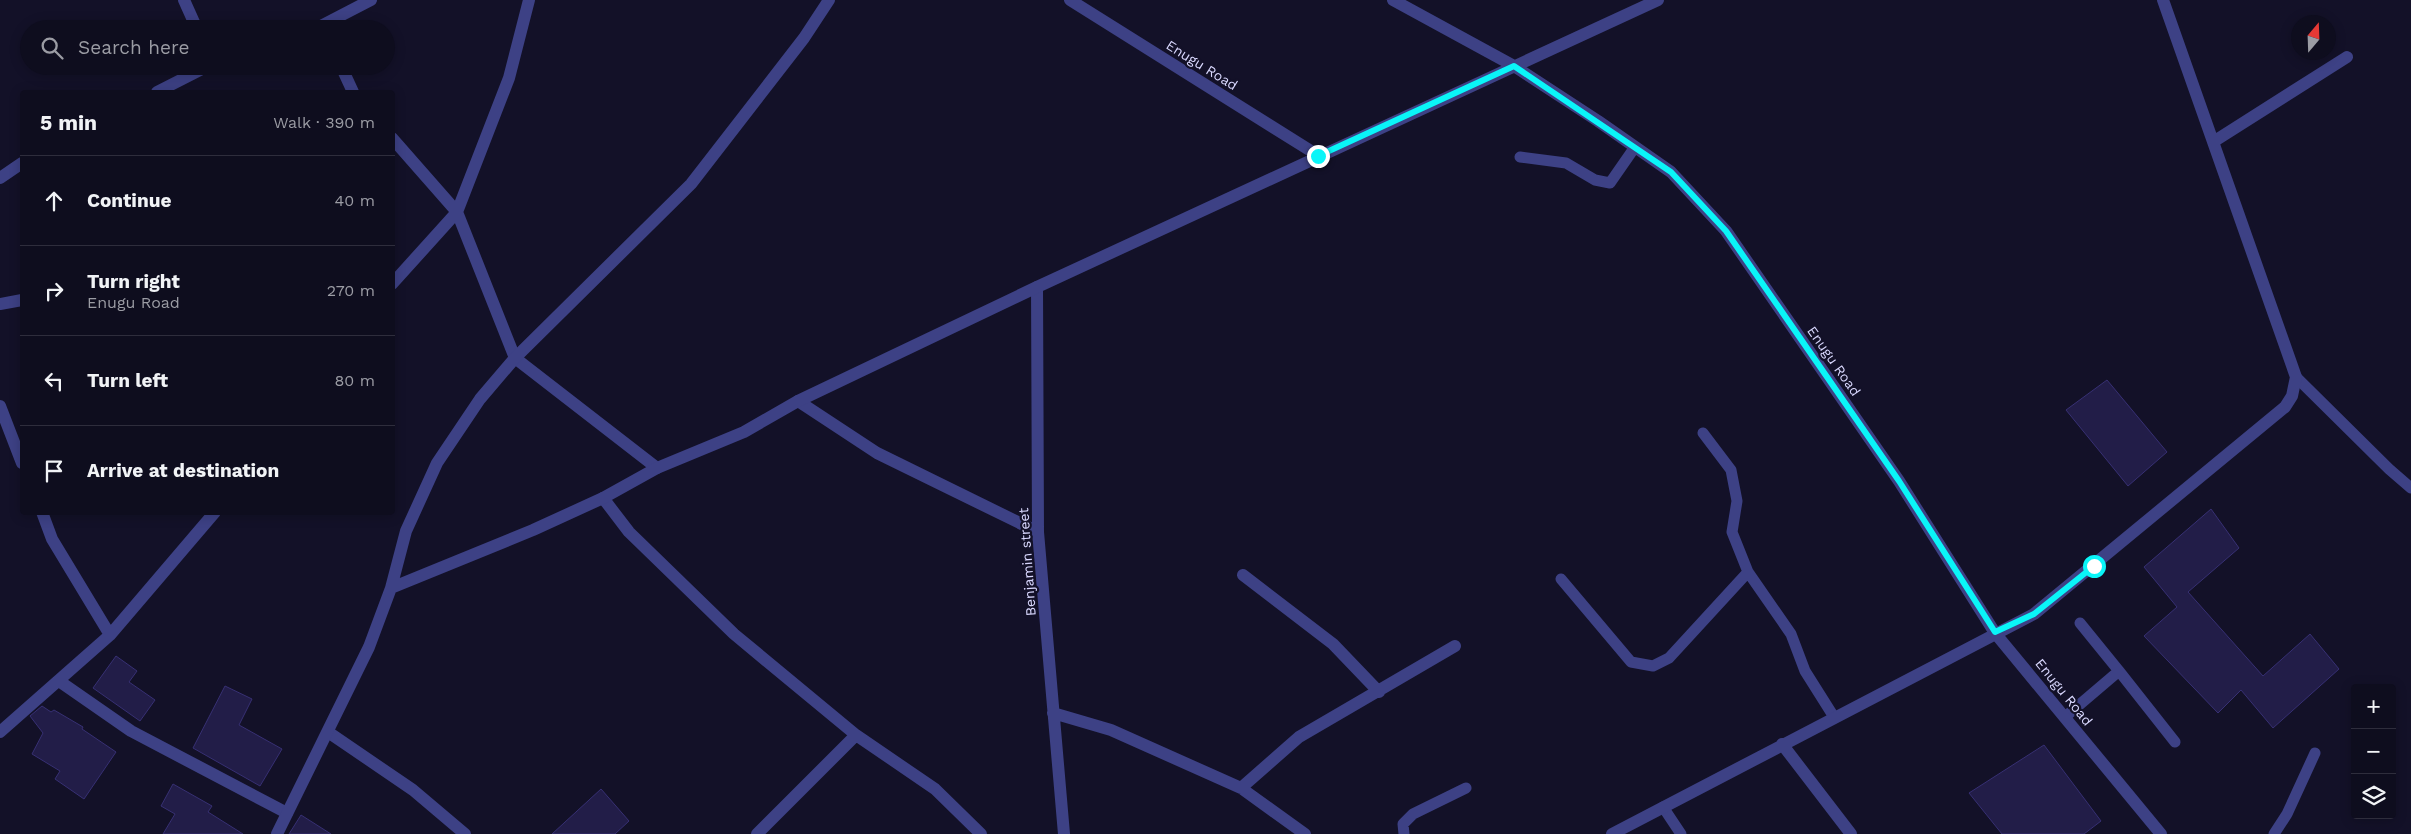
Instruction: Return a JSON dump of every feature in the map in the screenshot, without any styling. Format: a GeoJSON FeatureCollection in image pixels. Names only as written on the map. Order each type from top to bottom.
{"type":"FeatureCollection","features":[{"type":"Feature","properties":{"kind":"street"},"geometry":{"type":"LineString","coordinates":[[184,0],[193,20]]}},
{"type":"Feature","properties":{"kind":"street"},"geometry":{"type":"LineString","coordinates":[[336,20],[372,0]]}},
{"type":"Feature","properties":{"kind":"street"},"geometry":{"type":"LineString","coordinates":[[395,281],[457,212],[510,78],[529,0]]}},
{"type":"Feature","properties":{"kind":"street"},"geometry":{"type":"LineString","coordinates":[[277,834],[369,647],[391,588],[406,531],[437,463],[480,398],[515,358],[691,184],[804,38],[829,0]]}},
{"type":"Feature","properties":{"kind":"street","name":"Enugu Road"},"geometry":{"type":"LineString","coordinates":[[1070,0],[1318,156]]}},
{"type":"Feature","properties":{"kind":"street","name":"Enugu Road"},"geometry":{"type":"LineString","coordinates":[[1394,0],[1514,66],[1636,147],[1671,172],[1726,231],[1899,481],[1995,632],[2161,834]]}},
{"type":"Feature","properties":{"kind":"street"},"geometry":{"type":"LineString","coordinates":[[391,588],[533,530],[603,498],[657,468],[744,432],[798,401],[1037,287],[1658,0]]}},
{"type":"Feature","properties":{"kind":"street"},"geometry":{"type":"LineString","coordinates":[[1612,834],[1995,632],[2034,614],[2285,407],[2292,396],[2296,377],[2163,0]]}},
{"type":"Feature","properties":{"kind":"street"},"geometry":{"type":"LineString","coordinates":[[2213,142],[2347,57]]}},
{"type":"Feature","properties":{"kind":"street"},"geometry":{"type":"LineString","coordinates":[[161,90],[190,75]]}},
{"type":"Feature","properties":{"kind":"street"},"geometry":{"type":"LineString","coordinates":[[345,75],[352,90]]}},
{"type":"Feature","properties":{"kind":"street"},"geometry":{"type":"LineString","coordinates":[[395,141],[457,212],[515,358],[657,468]]}},
{"type":"Feature","properties":{"kind":"street"},"geometry":{"type":"LineString","coordinates":[[0,178],[20,164]]}},
{"type":"Feature","properties":{"kind":"street","name":"Benjamin street"},"geometry":{"type":"LineString","coordinates":[[1037,287],[1038,532],[1064,834]]}},
{"type":"Feature","properties":{"kind":"street"},"geometry":{"type":"LineString","coordinates":[[0,304],[20,300]]}},
{"type":"Feature","properties":{"kind":"street"},"geometry":{"type":"LineString","coordinates":[[798,401],[877,453],[1038,532]]}},
{"type":"Feature","properties":{"kind":"street"},"geometry":{"type":"LineString","coordinates":[[0,406],[20,458]]}},
{"type":"Feature","properties":{"kind":"street"},"geometry":{"type":"LineString","coordinates":[[603,498],[629,532],[734,634],[856,734],[935,789],[981,834]]}},
{"type":"Feature","properties":{"kind":"street"},"geometry":{"type":"LineString","coordinates":[[43,515],[52,539],[110,634]]}},
{"type":"Feature","properties":{"kind":"street"},"geometry":{"type":"LineString","coordinates":[[0,732],[110,634],[212,515]]}},
{"type":"Feature","properties":{"kind":"street"},"geometry":{"type":"LineString","coordinates":[[1242,575],[1334,644],[1379,692]]}},
{"type":"Feature","properties":{"kind":"street"},"geometry":{"type":"LineString","coordinates":[[1241,788],[1299,737],[1455,646]]}},
{"type":"Feature","properties":{"kind":"street"},"geometry":{"type":"LineString","coordinates":[[59,681],[131,732],[287,813]]}},
{"type":"Feature","properties":{"kind":"street"},"geometry":{"type":"LineString","coordinates":[[1053,713],[1111,730],[1241,788],[1305,834]]}},
{"type":"Feature","properties":{"kind":"street"},"geometry":{"type":"LineString","coordinates":[[328,732],[413,790],[465,834]]}},
{"type":"Feature","properties":{"kind":"street"},"geometry":{"type":"LineString","coordinates":[[757,834],[856,734]]}},
{"type":"Feature","properties":{"kind":"street"},"geometry":{"type":"LineString","coordinates":[[1782,744],[1851,834]]}},
{"type":"Feature","properties":{"kind":"lane"},"geometry":{"type":"LineString","coordinates":[[1520,157],[1566,163],[1595,180],[1610,183],[1636,147]]}},
{"type":"Feature","properties":{"kind":"lane"},"geometry":{"type":"LineString","coordinates":[[2296,377],[2389,469],[2411,488]]}},
{"type":"Feature","properties":{"kind":"lane"},"geometry":{"type":"LineString","coordinates":[[1703,433],[1731,470],[1737,501],[1732,532],[1748,572],[1791,634],[1805,671],[1834,717]]}},
{"type":"Feature","properties":{"kind":"lane"},"geometry":{"type":"LineString","coordinates":[[1561,579],[1632,662],[1653,666],[1669,658],[1748,572]]}},
{"type":"Feature","properties":{"kind":"lane"},"geometry":{"type":"LineString","coordinates":[[2080,623],[2175,742]]}},
{"type":"Feature","properties":{"kind":"lane"},"geometry":{"type":"LineString","coordinates":[[2065,717],[2118,671]]}},
{"type":"Feature","properties":{"kind":"lane"},"geometry":{"type":"LineString","coordinates":[[2274,834],[2287,814],[2315,753]]}},
{"type":"Feature","properties":{"kind":"lane"},"geometry":{"type":"LineString","coordinates":[[1404,834],[1403,824],[1413,814],[1466,788]]}},
{"type":"Feature","properties":{"kind":"lane"},"geometry":{"type":"LineString","coordinates":[[1663,807],[1681,834]]}},
{"type":"Feature","properties":{"kind":"building"},"geometry":{"type":"Polygon","coordinates":[[[2107,380],[2167,452],[2128,486],[2066,410],[2107,380]]]}},
{"type":"Feature","properties":{"kind":"building"},"geometry":{"type":"Polygon","coordinates":[[[2211,509],[2239,548],[2188,592],[2263,676],[2310,634],[2339,669],[2273,728],[2241,690],[2218,713],[2144,636],[2177,607],[2144,567],[2211,509]]]}},
{"type":"Feature","properties":{"kind":"building"},"geometry":{"type":"Polygon","coordinates":[[[116,656],[137,671],[129,682],[155,700],[140,721],[93,688],[116,656]]]}},
{"type":"Feature","properties":{"kind":"building"},"geometry":{"type":"Polygon","coordinates":[[[225,686],[252,699],[239,725],[282,749],[260,786],[193,748],[225,686]]]}},
{"type":"Feature","properties":{"kind":"building"},"geometry":{"type":"Polygon","coordinates":[[[42,706],[51,712],[54,710],[83,727],[82,729],[116,752],[84,799],[55,779],[60,771],[32,754],[43,733],[30,716],[42,706]]]}},
{"type":"Feature","properties":{"kind":"building"},"geometry":{"type":"Polygon","coordinates":[[[2044,745],[2101,821],[2084,834],[2002,834],[1969,793],[2044,745]]]}},
{"type":"Feature","properties":{"kind":"building"},"geometry":{"type":"Polygon","coordinates":[[[173,784],[212,806],[208,812],[243,834],[163,834],[175,814],[161,806],[173,784]]]}},
{"type":"Feature","properties":{"kind":"building"},"geometry":{"type":"Polygon","coordinates":[[[601,789],[629,821],[615,834],[552,834],[601,789]]]}},
{"type":"Feature","properties":{"kind":"building"},"geometry":{"type":"Polygon","coordinates":[[[301,815],[331,834],[289,834],[301,815]]]}},
{"type":"Feature","properties":{"kind":"route"},"geometry":{"type":"LineString","coordinates":[[1318,156],[1514,66],[1671,172],[1726,231],[1899,481],[1995,632],[2034,614],[2094,566]]}}]}
